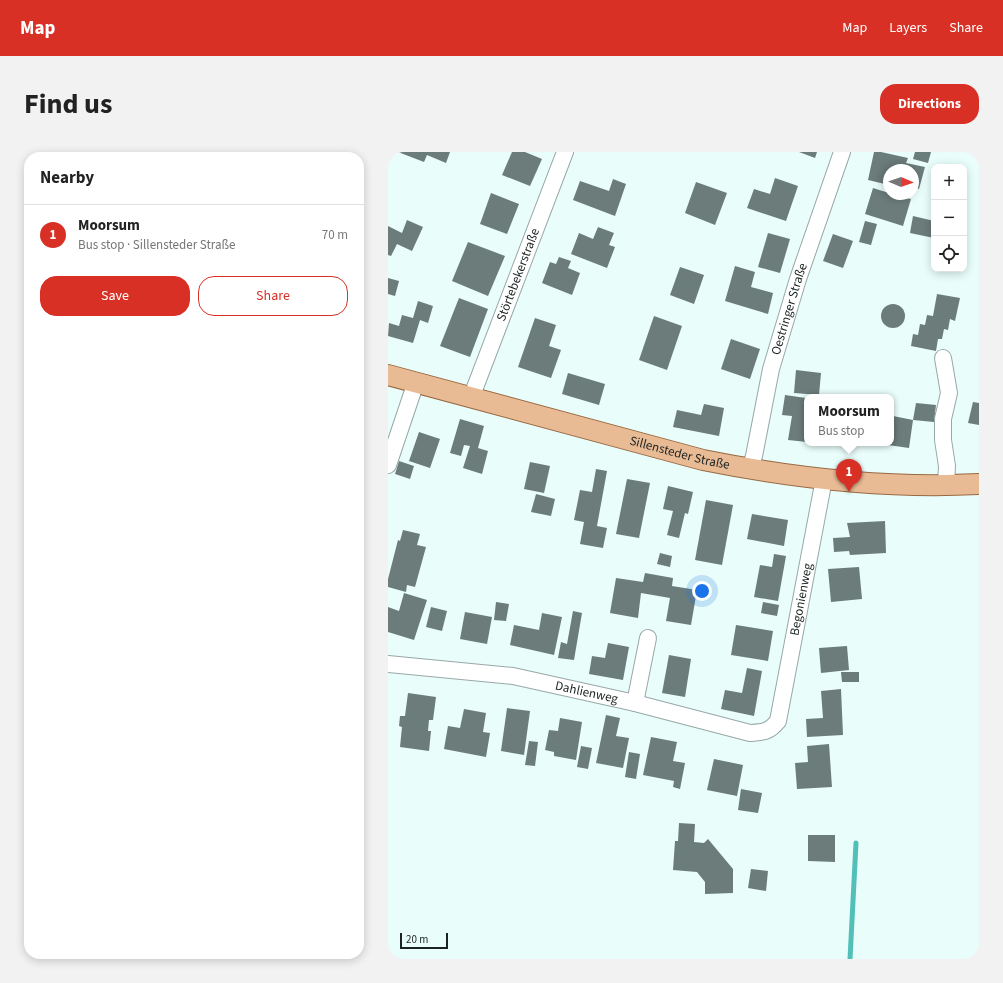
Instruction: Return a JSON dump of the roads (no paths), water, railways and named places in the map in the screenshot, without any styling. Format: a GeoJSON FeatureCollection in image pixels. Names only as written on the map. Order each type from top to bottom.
{"type":"FeatureCollection","features":[{"type":"Feature","properties":{"kind":"main road","name":"Sillensteder Straße"},"geometry":{"type":"LineString","coordinates":[[388,375],[702,460],[750,469],[855,483],[946,485],[979,484]]}},
{"type":"Feature","properties":{"kind":"street","name":"Störtebekerstraße"},"geometry":{"type":"LineString","coordinates":[[471,398],[565,152]]}},
{"type":"Feature","properties":{"kind":"street","name":"Oestringer Straße"},"geometry":{"type":"LineString","coordinates":[[750,469],[774,362],[798,279],[842,152]]}},
{"type":"Feature","properties":{"kind":"street"},"geometry":{"type":"LineString","coordinates":[[943,358],[949,393],[943,419],[946,485]]}},
{"type":"Feature","properties":{"kind":"street"},"geometry":{"type":"LineString","coordinates":[[388,465],[416,382]]}},
{"type":"Feature","properties":{"kind":"street","name":"Begonienweg"},"geometry":{"type":"LineString","coordinates":[[778,720],[824,479]]}},
{"type":"Feature","properties":{"kind":"street"},"geometry":{"type":"LineString","coordinates":[[635,703],[648,638]]}},
{"type":"Feature","properties":{"kind":"street","name":"Dahlienweg"},"geometry":{"type":"LineString","coordinates":[[388,664],[513,676],[635,703],[750,733],[764,732],[772,728],[778,720]]}},
{"type":"Feature","properties":{"kind":"waterway"},"geometry":{"type":"LineString","coordinates":[[850,959],[856,843]]}},
{"type":"Feature","properties":{"kind":"place","name":"Moorsum"},"geometry":{"type":"Point","coordinates":[849,492]}}]}
